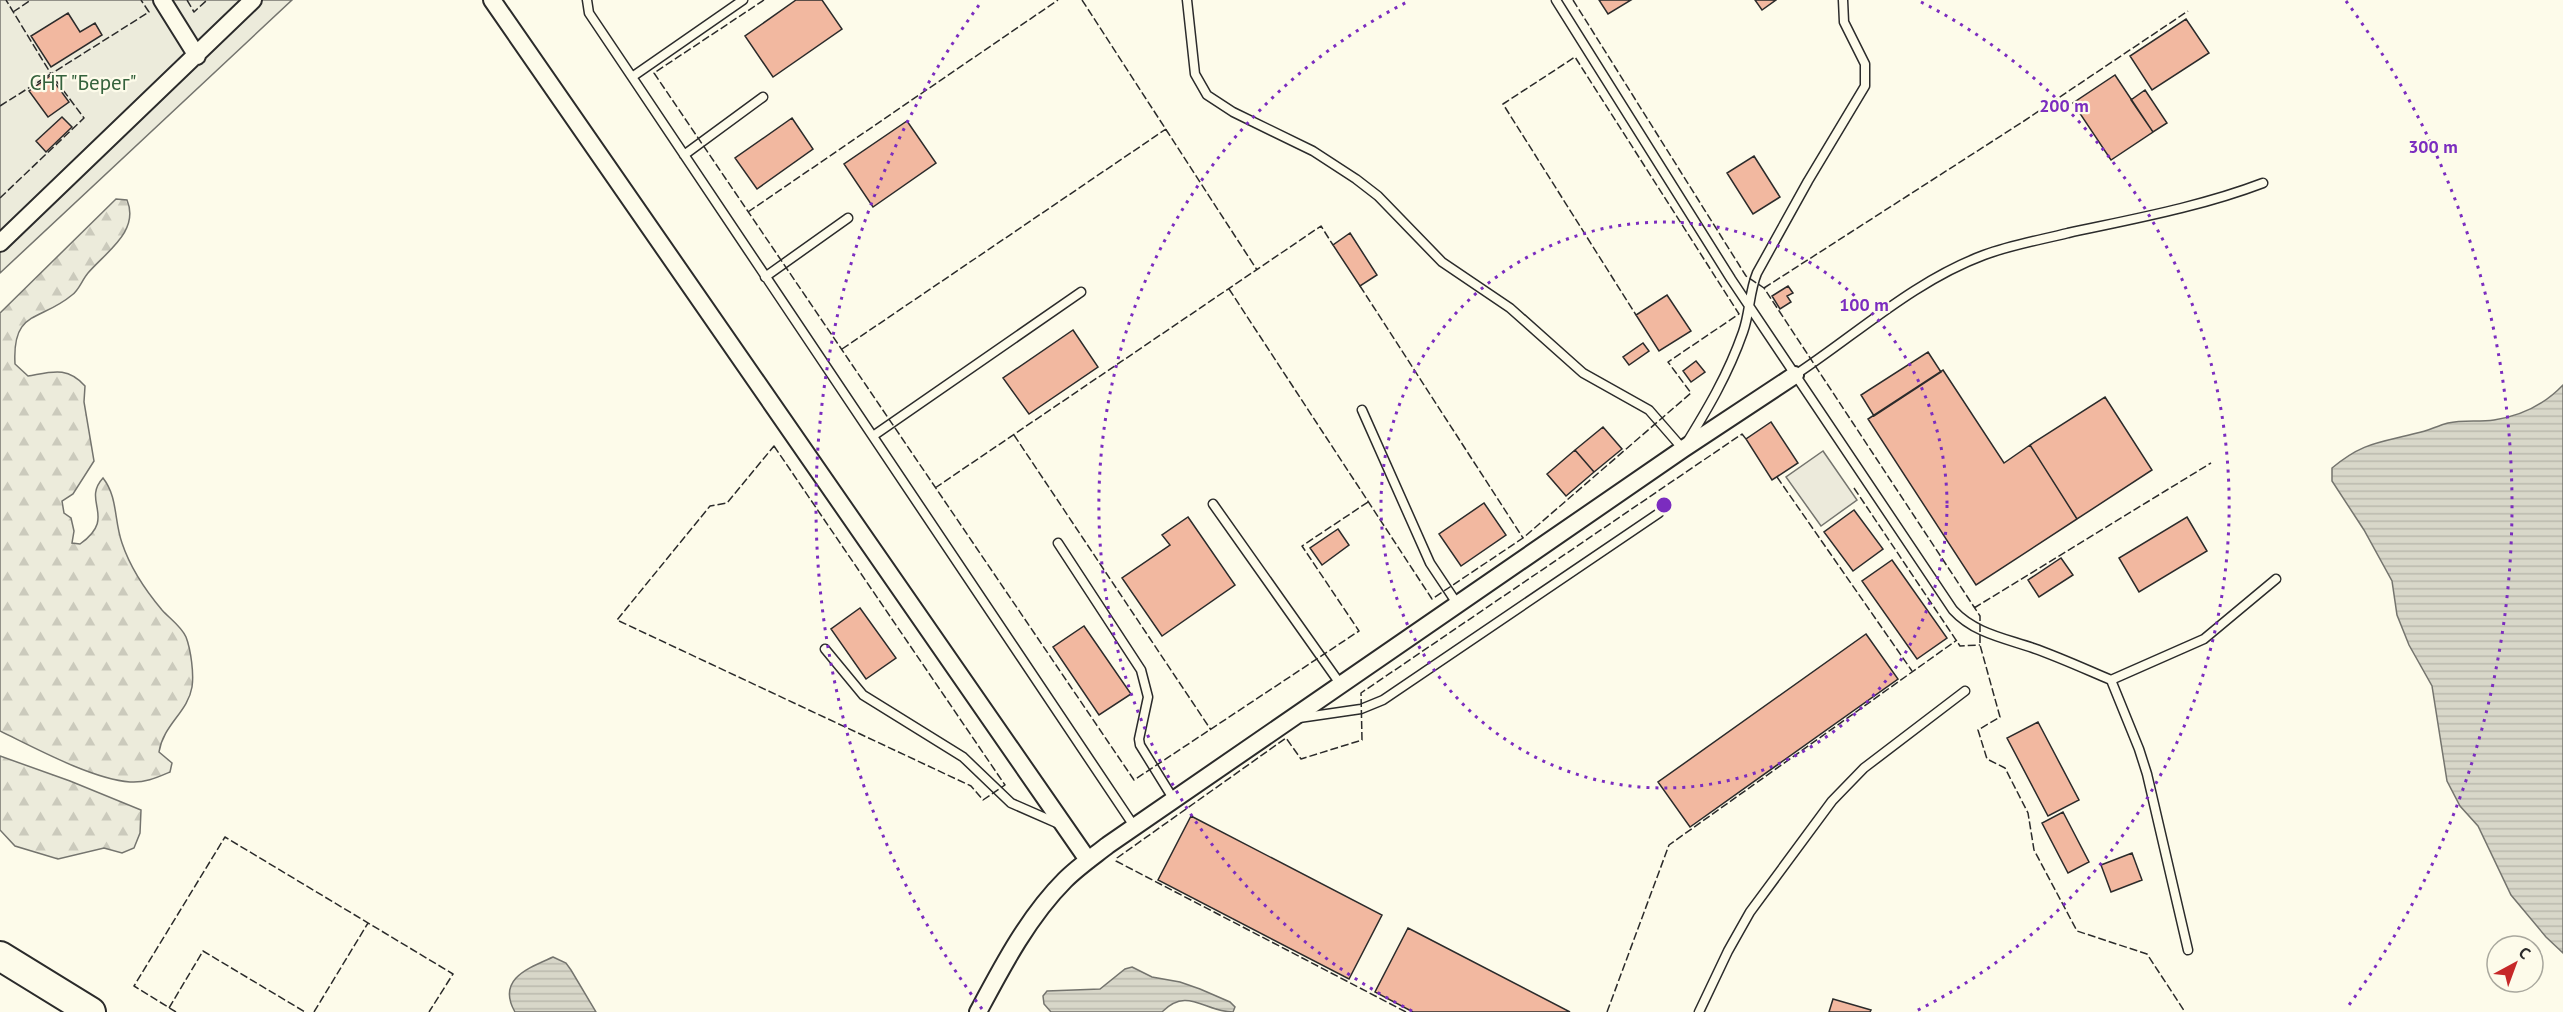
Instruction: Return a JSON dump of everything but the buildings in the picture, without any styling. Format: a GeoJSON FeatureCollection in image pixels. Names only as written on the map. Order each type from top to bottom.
{"type":"FeatureCollection","features":[{"type":"Feature","properties":{"kind":"highway"},"geometry":{"type":"LineString","coordinates":[[0,956],[91,1012]]}},
{"type":"Feature","properties":{"kind":"street"},"geometry":{"type":"LineString","coordinates":[[162,0],[197,56]]}},
{"type":"Feature","properties":{"kind":"street"},"geometry":{"type":"LineString","coordinates":[[0,242],[254,0]]}},
{"type":"Feature","properties":{"kind":"street"},"geometry":{"type":"LineString","coordinates":[[492,0],[1088,860]]}},
{"type":"Feature","properties":{"kind":"street"},"geometry":{"type":"LineString","coordinates":[[978,1012],[1031,922],[1065,880],[1088,860],[1134,826],[1683,449],[1795,375]]}},
{"type":"Feature","properties":{"kind":"lane"},"geometry":{"type":"LineString","coordinates":[[587,0],[589,13],[1134,826]]}},
{"type":"Feature","properties":{"kind":"lane"},"geometry":{"type":"LineString","coordinates":[[632,77],[743,0]]}},
{"type":"Feature","properties":{"kind":"lane"},"geometry":{"type":"LineString","coordinates":[[1187,0],[1195,74],[1207,95],[1233,112],[1313,151],[1356,179],[1378,196],[1442,262],[1509,308],[1583,373],[1649,410],[1683,449],[1723,384],[1751,307],[1752,287],[1757,273],[1808,181],[1866,86],[1865,64],[1844,22],[1843,0]]}},
{"type":"Feature","properties":{"kind":"lane"},"geometry":{"type":"LineString","coordinates":[[1556,0],[1624,112],[1731,279],[1961,619],[1980,630],[2034,648],[2111,680],[2147,774],[2188,950]]}},
{"type":"Feature","properties":{"kind":"lane"},"geometry":{"type":"LineString","coordinates":[[684,155],[763,98]]}},
{"type":"Feature","properties":{"kind":"lane"},"geometry":{"type":"LineString","coordinates":[[1795,375],[1901,299],[1949,271],[1984,255],[2221,199],[2263,183]]}},
{"type":"Feature","properties":{"kind":"lane"},"geometry":{"type":"LineString","coordinates":[[765,277],[849,218]]}},
{"type":"Feature","properties":{"kind":"lane"},"geometry":{"type":"LineString","coordinates":[[873,436],[1081,292]]}},
{"type":"Feature","properties":{"kind":"lane"},"geometry":{"type":"LineString","coordinates":[[1362,410],[1430,563],[1458,605]]}},
{"type":"Feature","properties":{"kind":"lane"},"geometry":{"type":"LineString","coordinates":[[1213,504],[1341,686]]}},
{"type":"Feature","properties":{"kind":"lane"},"geometry":{"type":"LineString","coordinates":[[1293,718],[1361,709],[1383,700],[1659,513]]}},
{"type":"Feature","properties":{"kind":"lane"},"geometry":{"type":"LineString","coordinates":[[1058,543],[1141,670],[1148,697],[1139,739],[1140,745],[1174,800]]}},
{"type":"Feature","properties":{"kind":"lane"},"geometry":{"type":"LineString","coordinates":[[2111,680],[2204,639],[2276,579]]}},
{"type":"Feature","properties":{"kind":"lane"},"geometry":{"type":"LineString","coordinates":[[825,649],[863,695],[963,757],[1011,803],[1065,826]]}},
{"type":"Feature","properties":{"kind":"lane"},"geometry":{"type":"LineString","coordinates":[[1699,1012],[1728,951],[1750,912],[1832,801],[1864,768],[1965,692]]}},
{"type":"Feature","properties":{"kind":"green space","name":"СНТ \"Берег\""},"geometry":{"type":"Polygon","coordinates":[[[0,0],[292,0],[0,273],[0,0]]]}},
{"type":"Feature","properties":{"kind":"green space"},"geometry":{"type":"Polygon","coordinates":[[[116,199],[127,200],[130,211],[125,231],[112,249],[88,273],[74,293],[23,325],[15,346],[15,364],[28,376],[52,372],[65,373],[72,375],[85,386],[84,402],[94,461],[73,494],[62,501],[64,513],[71,518],[74,531],[72,543],[80,544],[97,526],[95,495],[103,478],[111,493],[120,535],[129,561],[150,595],[181,629],[188,642],[192,669],[190,696],[165,734],[159,752],[172,763],[170,772],[141,782],[115,780],[81,769],[0,731],[0,313],[116,199]]]}},
{"type":"Feature","properties":{"kind":"green space"},"geometry":{"type":"Polygon","coordinates":[[[0,756],[141,810],[140,833],[134,848],[122,853],[104,848],[58,859],[15,846],[0,830],[0,756]]]}},
{"type":"Feature","properties":{"kind":"shaded area"},"geometry":{"type":"Polygon","coordinates":[[[2563,385],[2563,953],[2546,937],[2511,895],[2478,826],[2460,806],[2447,781],[2432,686],[2409,645],[2397,615],[2392,581],[2364,530],[2332,481],[2332,468],[2362,448],[2448,423],[2494,420],[2514,416],[2548,398],[2563,385]]]}},
{"type":"Feature","properties":{"kind":"shaded area"},"geometry":{"type":"Polygon","coordinates":[[[1823,451],[1857,500],[1821,526],[1786,477],[1823,451]]]}},
{"type":"Feature","properties":{"kind":"shaded area"},"geometry":{"type":"Polygon","coordinates":[[[553,957],[566,963],[596,1012],[515,1012],[510,1001],[512,983],[525,971],[553,957]]]}},
{"type":"Feature","properties":{"kind":"shaded area"},"geometry":{"type":"Polygon","coordinates":[[[1132,967],[1152,977],[1180,982],[1230,1002],[1235,1007],[1233,1012],[1188,1001],[1180,1001],[1162,1012],[1051,1012],[1044,1004],[1043,996],[1047,991],[1100,989],[1125,969],[1132,967]]]}},
{"type":"Feature","properties":{"kind":"fence"},"geometry":{"type":"LineString","coordinates":[[0,198],[84,118],[51,74],[6,0]]}},
{"type":"Feature","properties":{"kind":"fence"},"geometry":{"type":"LineString","coordinates":[[13,12],[31,0]]}},
{"type":"Feature","properties":{"kind":"fence"},"geometry":{"type":"LineString","coordinates":[[0,106],[149,12],[141,0]]}},
{"type":"Feature","properties":{"kind":"fence"},"geometry":{"type":"LineString","coordinates":[[187,0],[194,12],[207,0]]}},
{"type":"Feature","properties":{"kind":"fence"},"geometry":{"type":"LineString","coordinates":[[764,0],[654,73],[1134,780],[1359,631],[1302,546],[1368,502]]}},
{"type":"Feature","properties":{"kind":"fence"},"geometry":{"type":"LineString","coordinates":[[748,212],[1058,0]]}},
{"type":"Feature","properties":{"kind":"fence"},"geometry":{"type":"LineString","coordinates":[[1082,0],[1257,270]]}},
{"type":"Feature","properties":{"kind":"fence"},"geometry":{"type":"LineString","coordinates":[[1573,0],[1746,276],[1764,288],[1980,616],[1980,645],[2000,717],[1978,730],[1987,759],[2005,768],[2028,813],[2034,850],[2077,931],[2147,954],[2185,1012]]}},
{"type":"Feature","properties":{"kind":"fence"},"geometry":{"type":"LineString","coordinates":[[1764,288],[2024,121],[2188,11]]}},
{"type":"Feature","properties":{"kind":"fence"},"geometry":{"type":"LineString","coordinates":[[1229,289],[1432,599],[1523,538],[1691,393],[1668,362],[1739,314],[1575,57],[1503,104],[1636,315]]}},
{"type":"Feature","properties":{"kind":"fence"},"geometry":{"type":"LineString","coordinates":[[842,349],[1166,129]]}},
{"type":"Feature","properties":{"kind":"fence"},"geometry":{"type":"LineString","coordinates":[[935,488],[1321,226],[1333,245]]}},
{"type":"Feature","properties":{"kind":"fence"},"geometry":{"type":"LineString","coordinates":[[1360,286],[1523,538]]}},
{"type":"Feature","properties":{"kind":"fence"},"geometry":{"type":"LineString","coordinates":[[1406,1012],[1116,861],[1117,858],[1286,738],[1301,759],[1362,740],[1361,693],[1742,434],[1746,439]]}},
{"type":"Feature","properties":{"kind":"fence"},"geometry":{"type":"LineString","coordinates":[[1014,435],[1211,730]]}},
{"type":"Feature","properties":{"kind":"fence"},"geometry":{"type":"LineString","coordinates":[[774,446],[1005,785],[983,800],[971,786],[617,620],[710,506],[727,503],[774,446]]}},
{"type":"Feature","properties":{"kind":"fence"},"geometry":{"type":"LineString","coordinates":[[1974,608],[2211,463]]}},
{"type":"Feature","properties":{"kind":"fence"},"geometry":{"type":"LineString","coordinates":[[1777,477],[1912,671]]}},
{"type":"Feature","properties":{"kind":"fence"},"geometry":{"type":"LineString","coordinates":[[1854,488],[1960,646],[1980,645]]}},
{"type":"Feature","properties":{"kind":"fence"},"geometry":{"type":"LineString","coordinates":[[1607,1012],[1669,845],[1957,640]]}},
{"type":"Feature","properties":{"kind":"fence"},"geometry":{"type":"LineString","coordinates":[[176,1012],[134,986],[225,837],[453,974],[429,1012]]}},
{"type":"Feature","properties":{"kind":"fence"},"geometry":{"type":"LineString","coordinates":[[314,1012],[368,923]]}},
{"type":"Feature","properties":{"kind":"fence"},"geometry":{"type":"LineString","coordinates":[[169,1008],[203,951],[305,1012]]}}]}
